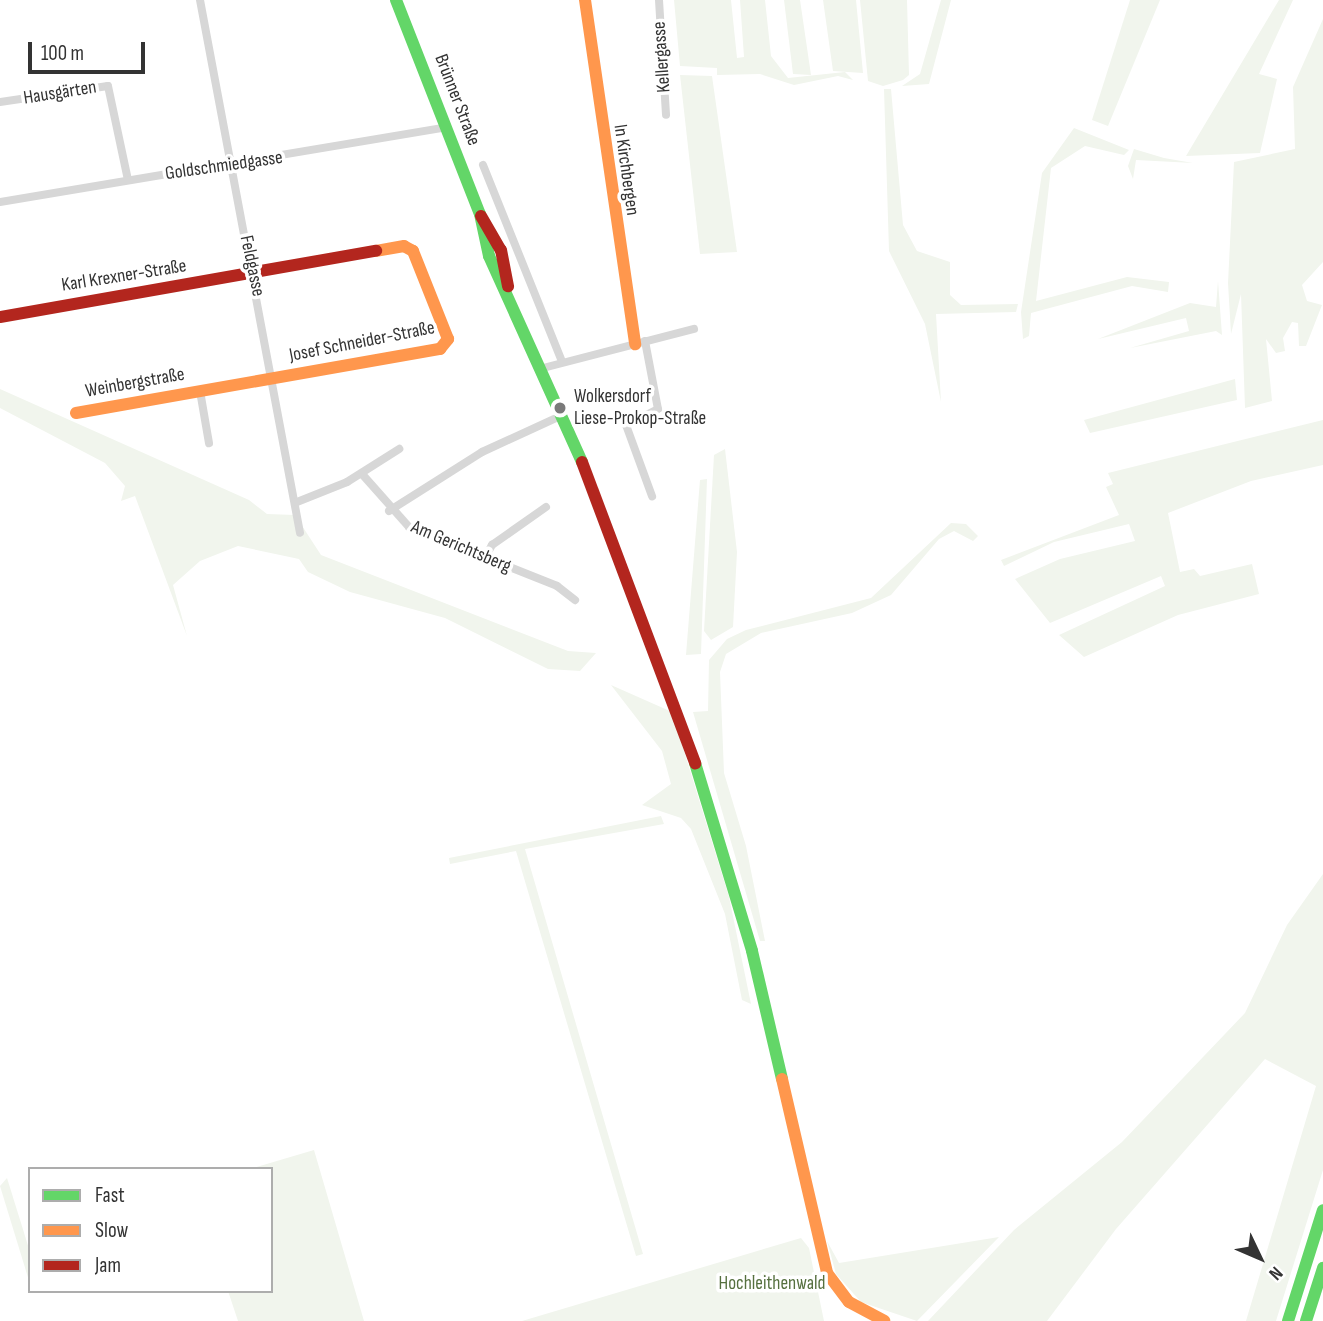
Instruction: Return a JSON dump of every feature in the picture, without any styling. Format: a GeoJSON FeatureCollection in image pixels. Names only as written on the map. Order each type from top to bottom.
{"type":"FeatureCollection","features":[{"type":"Feature","properties":{"kind":"main road","name":"Brünner Straße"},"geometry":{"type":"LineString","coordinates":[[396,0],[480,214],[489,256],[508,289],[563,415],[631,578],[679,709],[752,951],[824,1265],[849,1302],[884,1321]]}},
{"type":"Feature","properties":{"kind":"main road","name":"In Kirchbergen"},"geometry":{"type":"LineString","coordinates":[[585,0],[607,184],[640,343]]}},
{"type":"Feature","properties":{"kind":"main road","name":"Josef Schneider-Straße"},"geometry":{"type":"LineString","coordinates":[[255,274],[409,248],[448,339],[440,349],[274,379]]}},
{"type":"Feature","properties":{"kind":"main road","name":"Karl Krexner-Straße"},"geometry":{"type":"LineString","coordinates":[[0,317],[255,274]]}},
{"type":"Feature","properties":{"kind":"main road","name":"Weinbergstraße"},"geometry":{"type":"LineString","coordinates":[[76,413],[274,379]]}},
{"type":"Feature","properties":{"kind":"main road"},"geometry":{"type":"LineString","coordinates":[[1288,1321],[1323,1210]]}},
{"type":"Feature","properties":{"kind":"main road"},"geometry":{"type":"LineString","coordinates":[[1307,1321],[1323,1268]]}},
{"type":"Feature","properties":{"kind":"street","name":"Feldgasse"},"geometry":{"type":"LineString","coordinates":[[200,0],[255,274],[297,502],[300,533]]}},
{"type":"Feature","properties":{"kind":"street","name":"Kellergasse"},"geometry":{"type":"LineString","coordinates":[[659,0],[666,115]]}},
{"type":"Feature","properties":{"kind":"street","name":"Hausgärten"},"geometry":{"type":"LineString","coordinates":[[0,102],[108,86],[128,180]]}},
{"type":"Feature","properties":{"kind":"street","name":"Goldschmiedgasse"},"geometry":{"type":"LineString","coordinates":[[0,202],[446,127]]}},
{"type":"Feature","properties":{"kind":"street","name":"Brünner Straße"},"geometry":{"type":"LineString","coordinates":[[483,165],[562,362]]}},
{"type":"Feature","properties":{"kind":"street"},"geometry":{"type":"LineString","coordinates":[[543,368],[694,329]]}},
{"type":"Feature","properties":{"kind":"street"},"geometry":{"type":"LineString","coordinates":[[640,343],[658,409],[626,425],[652,496]]}},
{"type":"Feature","properties":{"kind":"street","name":"Weinbergstraße"},"geometry":{"type":"LineString","coordinates":[[200,391],[209,443]]}},
{"type":"Feature","properties":{"kind":"street"},"geometry":{"type":"LineString","coordinates":[[389,511],[482,452],[563,415]]}},
{"type":"Feature","properties":{"kind":"street"},"geometry":{"type":"LineString","coordinates":[[297,502],[362,474],[399,449]]}},
{"type":"Feature","properties":{"kind":"street","name":"Am Gerichtsberg"},"geometry":{"type":"LineString","coordinates":[[362,474],[389,511],[409,527],[557,586],[575,600]]}},
{"type":"Feature","properties":{"kind":"street"},"geometry":{"type":"LineString","coordinates":[[485,558],[492,545],[546,507]]}},
{"type":"Feature","properties":{"kind":"green space"},"geometry":{"type":"Polygon","coordinates":[[[674,0],[731,0],[737,58],[744,57],[740,0],[765,0],[771,56],[788,78],[845,72],[853,80],[838,76],[794,85],[760,74],[717,75],[717,68],[680,66],[674,0]]]}},
{"type":"Feature","properties":{"kind":"green space"},"geometry":{"type":"Polygon","coordinates":[[[784,0],[800,0],[811,75],[793,74],[784,0]]]}},
{"type":"Feature","properties":{"kind":"green space"},"geometry":{"type":"Polygon","coordinates":[[[823,0],[856,0],[863,73],[833,71],[823,0]]]}},
{"type":"Feature","properties":{"kind":"green space"},"geometry":{"type":"Polygon","coordinates":[[[860,0],[907,0],[909,75],[903,80],[883,86],[868,81],[860,0]]]}},
{"type":"Feature","properties":{"kind":"green space"},"geometry":{"type":"Polygon","coordinates":[[[941,0],[951,0],[929,84],[902,86],[920,74],[941,0]]]}},
{"type":"Feature","properties":{"kind":"green space"},"geometry":{"type":"Polygon","coordinates":[[[1130,0],[1160,0],[1108,126],[1092,120],[1130,0]]]}},
{"type":"Feature","properties":{"kind":"green space"},"geometry":{"type":"Polygon","coordinates":[[[1279,0],[1293,0],[1259,74],[1277,79],[1260,153],[1186,156],[1279,0]]]}},
{"type":"Feature","properties":{"kind":"green space"},"geometry":{"type":"Polygon","coordinates":[[[1323,19],[1323,262],[1302,285],[1307,301],[1322,305],[1306,346],[1299,346],[1298,323],[1292,322],[1283,338],[1285,351],[1276,353],[1266,339],[1272,401],[1245,408],[1241,294],[1231,334],[1228,283],[1234,162],[1295,149],[1293,87],[1323,19]]]}},
{"type":"Feature","properties":{"kind":"green space"},"geometry":{"type":"Polygon","coordinates":[[[680,75],[712,76],[737,252],[700,254],[680,75]]]}},
{"type":"Feature","properties":{"kind":"green space"},"geometry":{"type":"Polygon","coordinates":[[[884,89],[891,89],[903,225],[917,251],[950,262],[950,295],[961,305],[1018,304],[1016,312],[936,314],[941,402],[925,324],[889,251],[884,89]]]}},
{"type":"Feature","properties":{"kind":"green space"},"geometry":{"type":"Polygon","coordinates":[[[1074,128],[1129,150],[1124,155],[1085,146],[1051,168],[1036,301],[1127,277],[1169,282],[1168,292],[1132,286],[1031,313],[1029,336],[1023,339],[1021,312],[1042,173],[1074,128]]]}},
{"type":"Feature","properties":{"kind":"green space"},"geometry":{"type":"Polygon","coordinates":[[[1134,149],[1193,163],[1136,160],[1133,179],[1128,166],[1134,149]]]}},
{"type":"Feature","properties":{"kind":"green space"},"geometry":{"type":"Polygon","coordinates":[[[1218,281],[1222,335],[1216,331],[1130,348],[1189,331],[1186,318],[1098,339],[1190,303],[1216,307],[1218,281]]]}},
{"type":"Feature","properties":{"kind":"green space"},"geometry":{"type":"Polygon","coordinates":[[[1235,379],[1237,400],[1090,433],[1084,420],[1235,379]]]}},
{"type":"Feature","properties":{"kind":"green space"},"geometry":{"type":"Polygon","coordinates":[[[0,389],[249,500],[267,514],[295,515],[321,555],[568,651],[596,653],[580,671],[548,669],[445,618],[350,592],[308,572],[299,559],[238,546],[200,561],[173,585],[187,636],[135,496],[121,501],[125,486],[105,463],[0,408],[0,389]]]}},
{"type":"Feature","properties":{"kind":"green space"},"geometry":{"type":"Polygon","coordinates":[[[1323,420],[1323,465],[1251,481],[1168,513],[1180,572],[1194,569],[1200,576],[1252,564],[1259,594],[1178,615],[1084,657],[1059,635],[1165,586],[1161,576],[1050,623],[1015,579],[1060,559],[1135,541],[1129,524],[1054,542],[1004,566],[1001,560],[1119,515],[1106,487],[1113,484],[1108,473],[1323,420]]]}},
{"type":"Feature","properties":{"kind":"green space"},"geometry":{"type":"Polygon","coordinates":[[[725,449],[737,552],[733,627],[711,640],[704,631],[714,455],[725,449]]]}},
{"type":"Feature","properties":{"kind":"green space"},"geometry":{"type":"Polygon","coordinates":[[[707,479],[701,654],[686,655],[700,480],[707,479]]]}},
{"type":"Feature","properties":{"kind":"green space"},"geometry":{"type":"Polygon","coordinates":[[[951,523],[966,524],[978,536],[973,541],[954,531],[939,539],[891,595],[852,613],[761,633],[726,654],[720,672],[724,773],[746,846],[765,941],[760,941],[693,712],[708,711],[709,660],[727,639],[746,630],[871,598],[951,523]]]}},
{"type":"Feature","properties":{"kind":"green space"},"geometry":{"type":"Polygon","coordinates":[[[611,685],[672,712],[729,897],[751,1004],[742,1000],[725,914],[691,829],[681,818],[642,805],[671,784],[662,751],[611,685]]]}},
{"type":"Feature","properties":{"kind":"green space"},"geometry":{"type":"Polygon","coordinates":[[[661,816],[664,824],[525,849],[643,1254],[636,1256],[516,851],[450,864],[449,858],[661,816]]]}},
{"type":"Feature","properties":{"kind":"green space"},"geometry":{"type":"Polygon","coordinates":[[[1323,874],[1323,1170],[1276,1321],[1246,1321],[1316,1086],[1265,1059],[1116,1229],[1047,1321],[928,1321],[1014,1230],[1122,1142],[1245,1013],[1287,925],[1323,874]]]}},
{"type":"Feature","properties":{"kind":"green space"},"geometry":{"type":"Polygon","coordinates":[[[314,1150],[364,1321],[238,1321],[229,1293],[273,1293],[273,1167],[257,1167],[314,1150]]]}},
{"type":"Feature","properties":{"kind":"green space"},"geometry":{"type":"Polygon","coordinates":[[[7,1178],[28,1246],[28,1277],[0,1186],[7,1178]]]}},
{"type":"Feature","properties":{"kind":"green space"},"geometry":{"type":"Polygon","coordinates":[[[999,1237],[917,1321],[861,1302],[836,1274],[827,1241],[839,1263],[999,1237]]]}},
{"type":"Feature","properties":{"kind":"green space","name":"Hochleithenwald"},"geometry":{"type":"Polygon","coordinates":[[[801,1238],[809,1248],[824,1321],[522,1321],[801,1238]]]}},
{"type":"Feature","properties":{"kind":"traffic: fast"},"geometry":{"type":"LineString","coordinates":[[396,0],[480,214],[489,256],[582,462]]}},
{"type":"Feature","properties":{"kind":"traffic: fast"},"geometry":{"type":"LineString","coordinates":[[695,763],[752,951],[782,1079]]}},
{"type":"Feature","properties":{"kind":"traffic: fast"},"geometry":{"type":"LineString","coordinates":[[1288,1321],[1323,1210]]}},
{"type":"Feature","properties":{"kind":"traffic: fast"},"geometry":{"type":"LineString","coordinates":[[1306,1321],[1323,1268]]}},
{"type":"Feature","properties":{"kind":"traffic: slow"},"geometry":{"type":"LineString","coordinates":[[585,0],[635,344]]}},
{"type":"Feature","properties":{"kind":"traffic: slow"},"geometry":{"type":"LineString","coordinates":[[76,413],[440,349],[448,339],[413,251],[404,246],[376,251]]}},
{"type":"Feature","properties":{"kind":"traffic: slow"},"geometry":{"type":"LineString","coordinates":[[782,1079],[827,1273],[849,1302],[884,1321]]}},
{"type":"Feature","properties":{"kind":"traffic: jam"},"geometry":{"type":"LineString","coordinates":[[481,216],[501,250],[508,286]]}},
{"type":"Feature","properties":{"kind":"traffic: jam"},"geometry":{"type":"LineString","coordinates":[[0,317],[376,251]]}},
{"type":"Feature","properties":{"kind":"traffic: jam"},"geometry":{"type":"LineString","coordinates":[[582,462],[695,763]]}},
{"type":"Feature","properties":{"kind":"place","name":"Wolkersdorf Liese-Prokop-Straße"},"geometry":{"type":"Point","coordinates":[560,408]}}]}
